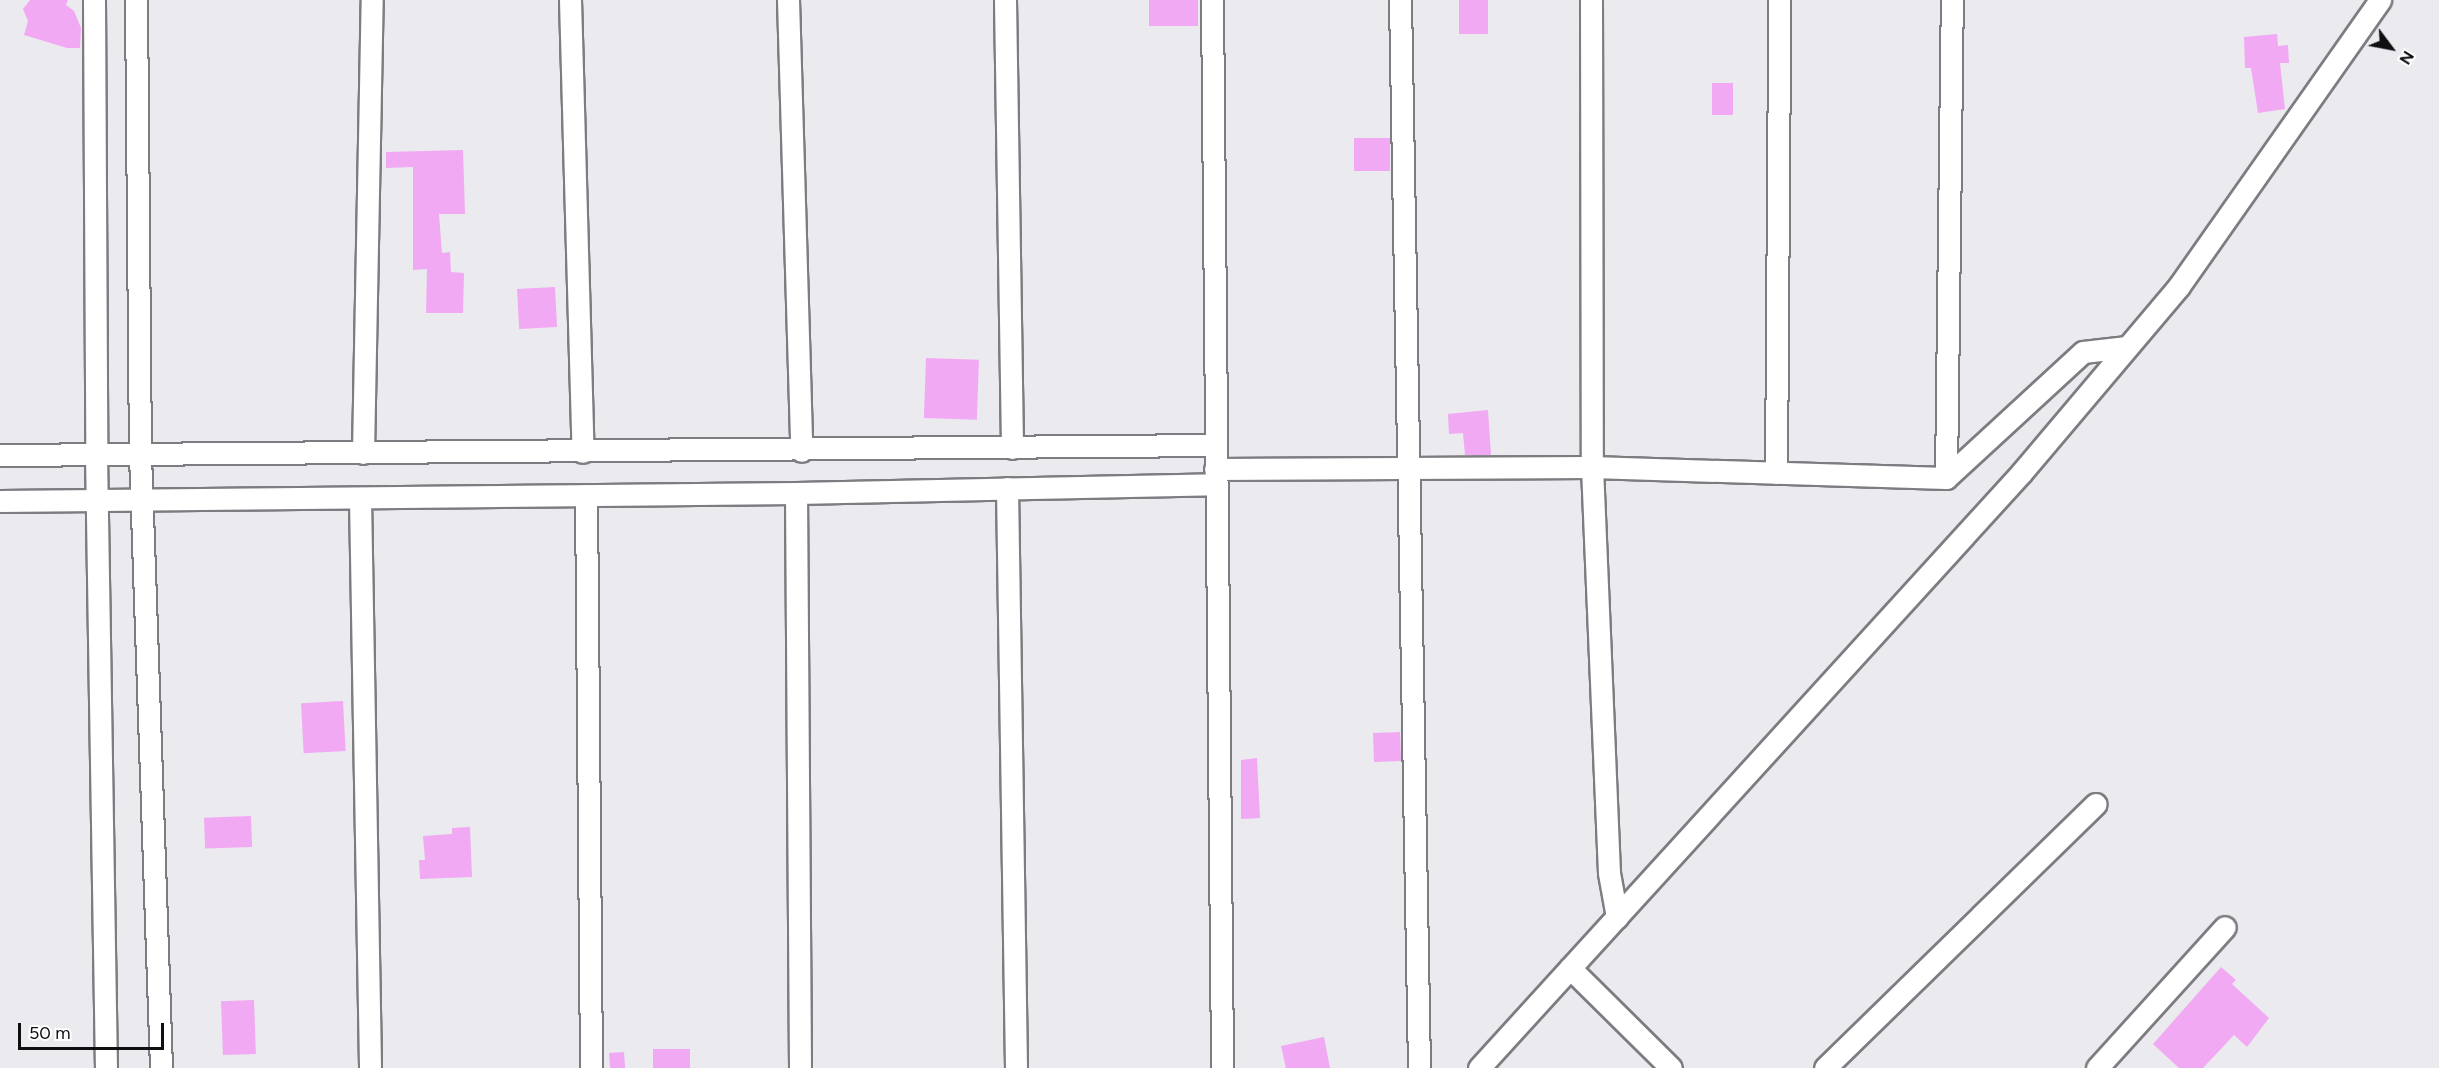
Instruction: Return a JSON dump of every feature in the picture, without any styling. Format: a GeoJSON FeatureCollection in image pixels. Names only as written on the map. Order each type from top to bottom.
{"type":"FeatureCollection","features":[{"type":"Feature","properties":{"kind":"street"},"geometry":{"type":"LineString","coordinates":[[94,0],[96,501],[106,1068]]}},
{"type":"Feature","properties":{"kind":"street"},"geometry":{"type":"LineString","coordinates":[[136,0],[140,454],[161,1068]]}},
{"type":"Feature","properties":{"kind":"street"},"geometry":{"type":"LineString","coordinates":[[363,453],[372,0]]}},
{"type":"Feature","properties":{"kind":"street"},"geometry":{"type":"LineString","coordinates":[[570,0],[583,452]]}},
{"type":"Feature","properties":{"kind":"street"},"geometry":{"type":"LineString","coordinates":[[788,0],[801,451]]}},
{"type":"Feature","properties":{"kind":"street"},"geometry":{"type":"LineString","coordinates":[[1005,0],[1011,448]]}},
{"type":"Feature","properties":{"kind":"street"},"geometry":{"type":"LineString","coordinates":[[1212,0],[1222,1068]]}},
{"type":"Feature","properties":{"kind":"street"},"geometry":{"type":"LineString","coordinates":[[1400,0],[1419,1068]]}},
{"type":"Feature","properties":{"kind":"street"},"geometry":{"type":"LineString","coordinates":[[1591,0],[1592,467],[1609,873],[1617,917]]}},
{"type":"Feature","properties":{"kind":"street"},"geometry":{"type":"LineString","coordinates":[[1776,473],[1779,0]]}},
{"type":"Feature","properties":{"kind":"street"},"geometry":{"type":"LineString","coordinates":[[1946,478],[1952,0]]}},
{"type":"Feature","properties":{"kind":"street"},"geometry":{"type":"LineString","coordinates":[[1479,1068],[2022,472],[2179,286],[2380,0]]}},
{"type":"Feature","properties":{"kind":"street"},"geometry":{"type":"LineString","coordinates":[[0,501],[1007,489],[1215,477],[1408,470],[1592,467],[1946,478],[2083,352],[2127,347]]}},
{"type":"Feature","properties":{"kind":"street"},"geometry":{"type":"LineString","coordinates":[[0,455],[801,451],[1215,445]]}},
{"type":"Feature","properties":{"kind":"street"},"geometry":{"type":"LineString","coordinates":[[1007,489],[1016,1068]]}},
{"type":"Feature","properties":{"kind":"street"},"geometry":{"type":"LineString","coordinates":[[796,493],[800,1068]]}},
{"type":"Feature","properties":{"kind":"street"},"geometry":{"type":"LineString","coordinates":[[586,495],[591,1068]]}},
{"type":"Feature","properties":{"kind":"street"},"geometry":{"type":"LineString","coordinates":[[360,498],[370,1068]]}},
{"type":"Feature","properties":{"kind":"street"},"geometry":{"type":"LineString","coordinates":[[1825,1068],[2096,804]]}},
{"type":"Feature","properties":{"kind":"street"},"geometry":{"type":"LineString","coordinates":[[2097,1068],[2225,927]]}},
{"type":"Feature","properties":{"kind":"street"},"geometry":{"type":"LineString","coordinates":[[1570,968],[1671,1068]]}},
{"type":"Feature","properties":{"kind":"building"},"geometry":{"type":"Polygon","coordinates":[[[30,0],[68,0],[66,5],[74,11],[81,28],[80,48],[67,48],[24,35],[28,21],[23,9],[30,0]]]}},
{"type":"Feature","properties":{"kind":"building"},"geometry":{"type":"Polygon","coordinates":[[[1149,0],[1198,0],[1198,26],[1149,26],[1149,0]]]}},
{"type":"Feature","properties":{"kind":"building"},"geometry":{"type":"Polygon","coordinates":[[[1459,0],[1488,0],[1488,34],[1459,34],[1459,0]]]}},
{"type":"Feature","properties":{"kind":"building"},"geometry":{"type":"Polygon","coordinates":[[[2277,34],[2278,46],[2288,45],[2289,63],[2280,63],[2285,109],[2258,113],[2251,68],[2245,68],[2244,37],[2277,34]]]}},
{"type":"Feature","properties":{"kind":"building"},"geometry":{"type":"Polygon","coordinates":[[[1712,83],[1733,83],[1733,115],[1712,115],[1712,83]]]}},
{"type":"Feature","properties":{"kind":"building"},"geometry":{"type":"Polygon","coordinates":[[[1354,138],[1390,138],[1390,171],[1354,171],[1354,138]]]}},
{"type":"Feature","properties":{"kind":"building"},"geometry":{"type":"Polygon","coordinates":[[[463,150],[465,214],[439,214],[442,253],[450,252],[451,272],[464,273],[463,313],[426,313],[427,269],[413,270],[413,167],[386,168],[386,152],[463,150]]]}},
{"type":"Feature","properties":{"kind":"building"},"geometry":{"type":"Polygon","coordinates":[[[555,287],[557,327],[519,329],[517,289],[555,287]]]}},
{"type":"Feature","properties":{"kind":"building"},"geometry":{"type":"Polygon","coordinates":[[[926,358],[979,360],[977,420],[924,418],[926,358]]]}},
{"type":"Feature","properties":{"kind":"building"},"geometry":{"type":"Polygon","coordinates":[[[1488,410],[1491,455],[1465,455],[1463,433],[1449,434],[1448,414],[1488,410]]]}},
{"type":"Feature","properties":{"kind":"building"},"geometry":{"type":"Polygon","coordinates":[[[343,701],[346,751],[304,753],[301,703],[343,701]]]}},
{"type":"Feature","properties":{"kind":"building"},"geometry":{"type":"Polygon","coordinates":[[[1400,732],[1401,761],[1374,762],[1373,733],[1400,732]]]}},
{"type":"Feature","properties":{"kind":"building"},"geometry":{"type":"Polygon","coordinates":[[[1257,758],[1260,818],[1241,819],[1241,760],[1257,758]]]}},
{"type":"Feature","properties":{"kind":"building"},"geometry":{"type":"Polygon","coordinates":[[[251,816],[252,847],[205,849],[204,818],[251,816]]]}},
{"type":"Feature","properties":{"kind":"building"},"geometry":{"type":"Polygon","coordinates":[[[470,827],[472,877],[420,879],[419,860],[425,860],[423,836],[452,834],[452,828],[470,827]]]}},
{"type":"Feature","properties":{"kind":"building"},"geometry":{"type":"Polygon","coordinates":[[[2221,967],[2236,980],[2232,984],[2269,1018],[2247,1047],[2234,1035],[2203,1068],[2179,1068],[2153,1044],[2221,967]]]}},
{"type":"Feature","properties":{"kind":"building"},"geometry":{"type":"Polygon","coordinates":[[[254,1000],[256,1054],[223,1055],[221,1001],[254,1000]]]}},
{"type":"Feature","properties":{"kind":"building"},"geometry":{"type":"Polygon","coordinates":[[[1324,1037],[1330,1068],[1286,1068],[1281,1046],[1324,1037]]]}},
{"type":"Feature","properties":{"kind":"building"},"geometry":{"type":"Polygon","coordinates":[[[653,1049],[690,1049],[690,1068],[653,1068],[653,1049]]]}},
{"type":"Feature","properties":{"kind":"building"},"geometry":{"type":"Polygon","coordinates":[[[624,1052],[625,1068],[610,1068],[609,1053],[624,1052]]]}}]}
